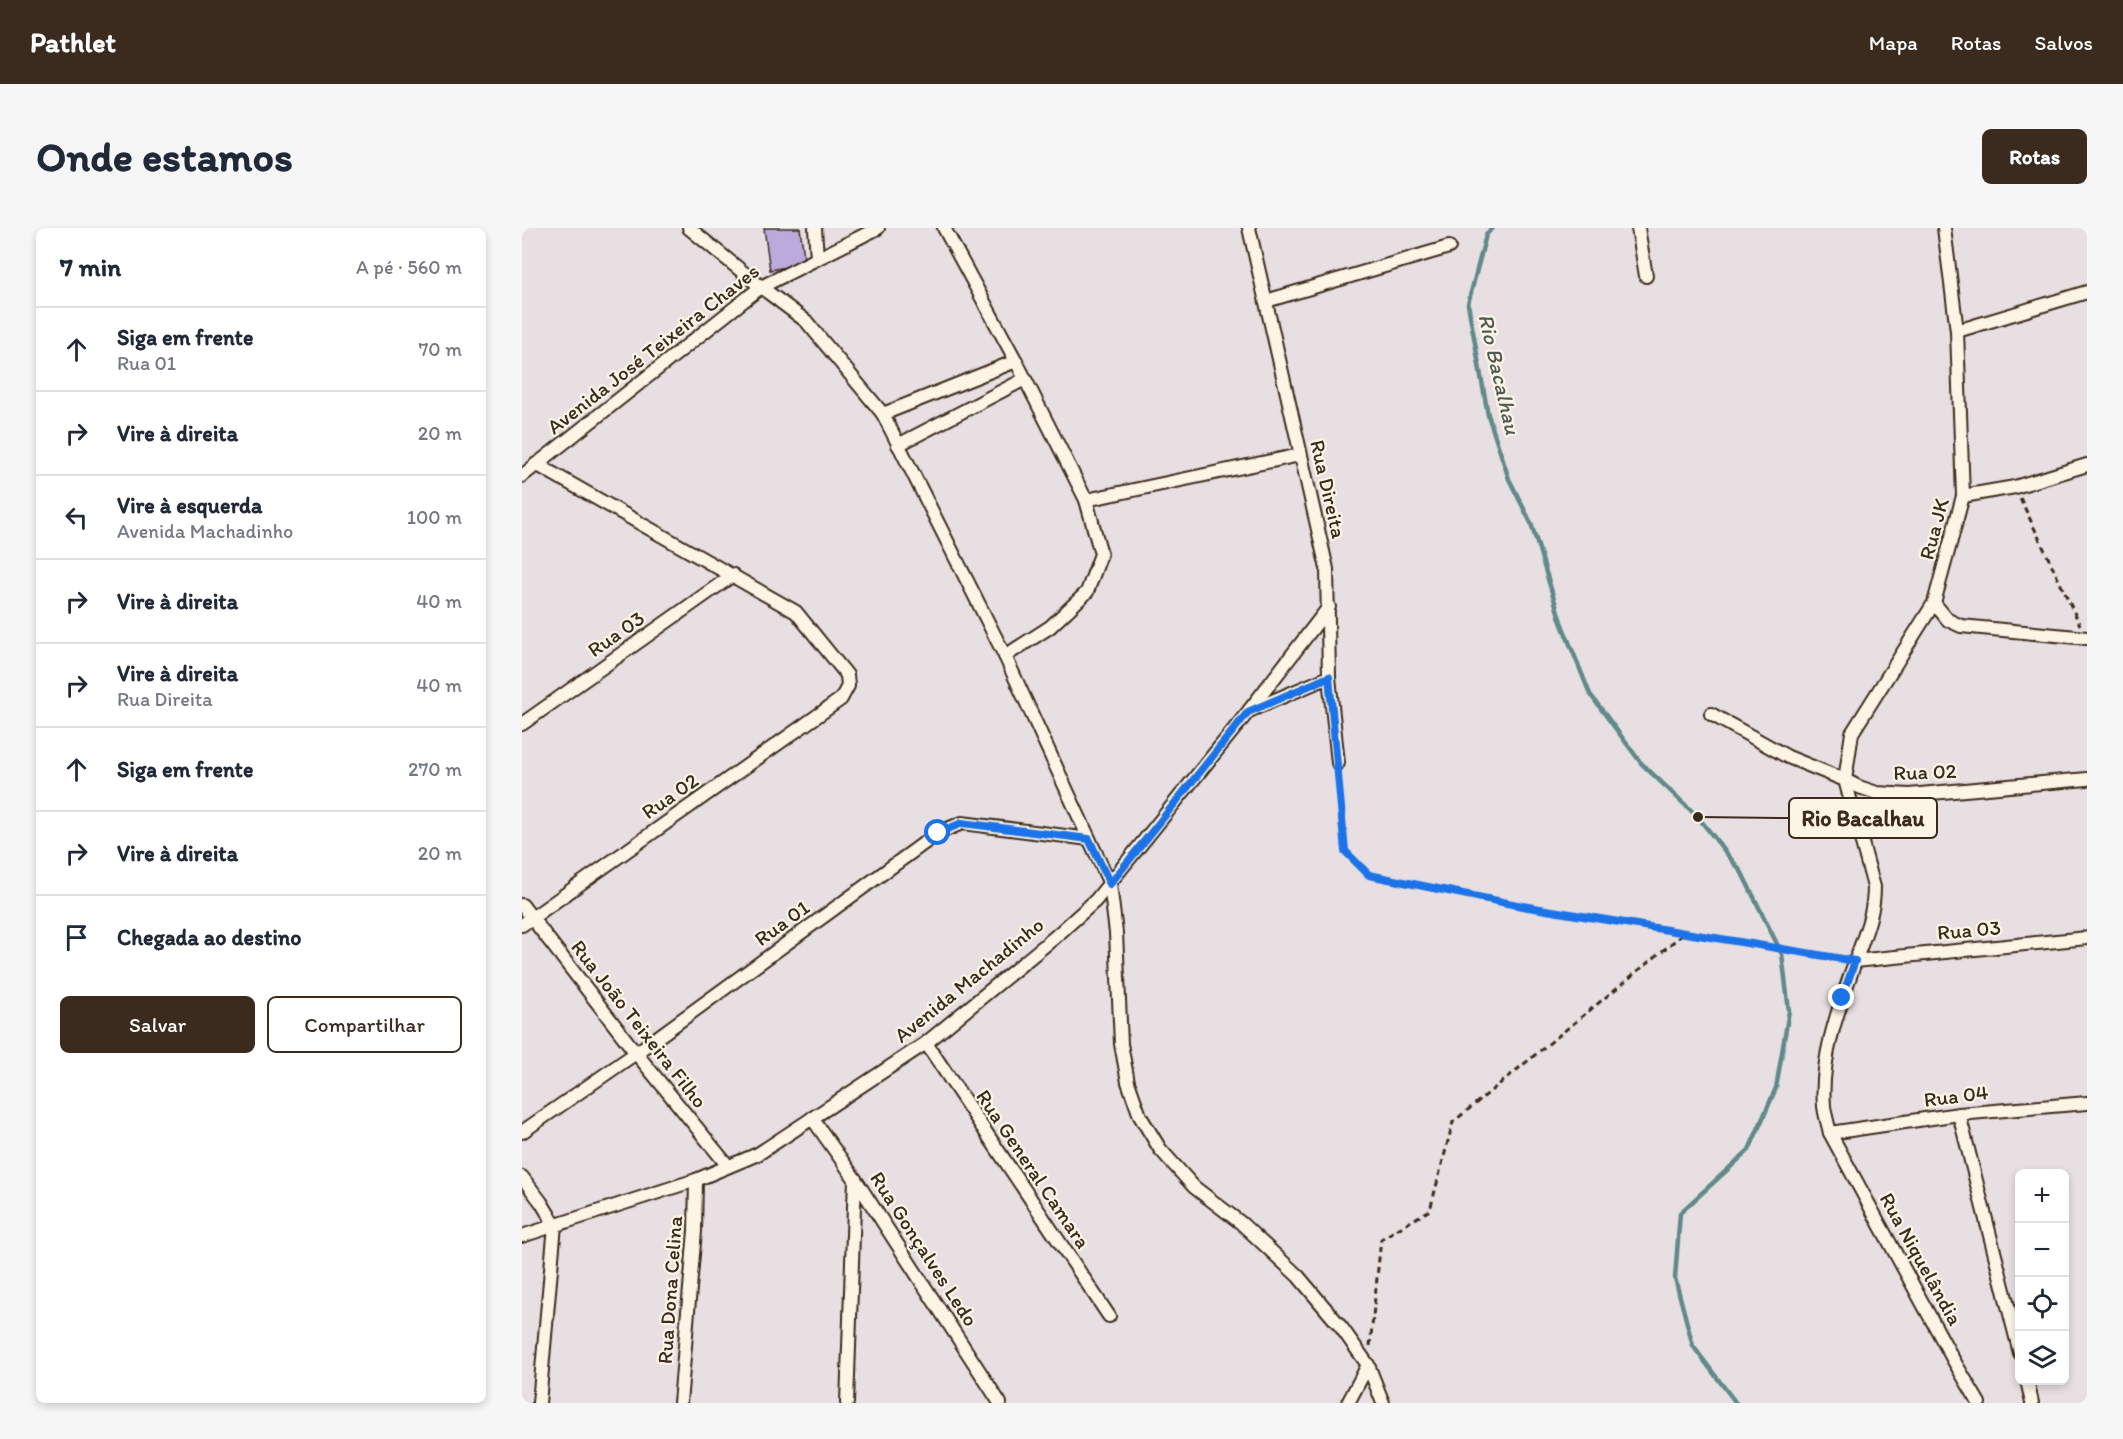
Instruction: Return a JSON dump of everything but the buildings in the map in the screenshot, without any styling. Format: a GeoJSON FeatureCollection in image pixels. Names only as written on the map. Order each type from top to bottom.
{"type":"FeatureCollection","features":[{"type":"Feature","properties":{"kind":"street"},"geometry":{"type":"LineString","coordinates":[[689,228],[806,321],[883,414],[1005,656],[1110,884],[1116,933],[1121,1044],[1128,1082],[1140,1116],[1160,1149],[1194,1187],[1241,1223],[1298,1276],[1341,1327],[1368,1365],[1383,1403]]}},
{"type":"Feature","properties":{"kind":"street"},"geometry":{"type":"LineString","coordinates":[[815,228],[817,258]]}},
{"type":"Feature","properties":{"kind":"street","name":"Avenida José Teixeira Chaves"},"geometry":{"type":"LineString","coordinates":[[522,476],[761,287],[878,228]]}},
{"type":"Feature","properties":{"kind":"street"},"geometry":{"type":"LineString","coordinates":[[944,228],[1016,361],[1086,500],[1101,554],[1087,592],[1050,627],[1005,656]]}},
{"type":"Feature","properties":{"kind":"street","name":"Rua Direita"},"geometry":{"type":"LineString","coordinates":[[1249,228],[1327,569],[1329,677],[1338,763]]}},
{"type":"Feature","properties":{"kind":"street"},"geometry":{"type":"LineString","coordinates":[[1638,228],[1646,276]]}},
{"type":"Feature","properties":{"kind":"street","name":"Rua JK"},"geometry":{"type":"LineString","coordinates":[[1845,780],[1852,733],[1934,603],[1963,496],[1957,331],[1944,228]]}},
{"type":"Feature","properties":{"kind":"street"},"geometry":{"type":"LineString","coordinates":[[1266,301],[1449,247]]}},
{"type":"Feature","properties":{"kind":"street"},"geometry":{"type":"LineString","coordinates":[[1957,331],[2001,320],[2087,292]]}},
{"type":"Feature","properties":{"kind":"street"},"geometry":{"type":"LineString","coordinates":[[883,414],[1016,361]]}},
{"type":"Feature","properties":{"kind":"street"},"geometry":{"type":"LineString","coordinates":[[898,445],[1025,379]]}},
{"type":"Feature","properties":{"kind":"street"},"geometry":{"type":"LineString","coordinates":[[1086,500],[1300,455]]}},
{"type":"Feature","properties":{"kind":"street"},"geometry":{"type":"LineString","coordinates":[[536,464],[733,575]]}},
{"type":"Feature","properties":{"kind":"street"},"geometry":{"type":"LineString","coordinates":[[1963,496],[2015,487],[2087,465]]}},
{"type":"Feature","properties":{"kind":"street","name":"Rua 02"},"geometry":{"type":"LineString","coordinates":[[527,921],[841,699],[848,687],[847,675],[796,612],[733,575]]}},
{"type":"Feature","properties":{"kind":"street","name":"Rua 03"},"geometry":{"type":"LineString","coordinates":[[522,724],[733,575]]}},
{"type":"Feature","properties":{"kind":"street"},"geometry":{"type":"LineString","coordinates":[[1934,603],[1948,620],[1961,626],[2086,638]]}},
{"type":"Feature","properties":{"kind":"street","name":"Avenida Machadinho"},"geometry":{"type":"LineString","coordinates":[[522,1236],[696,1180],[758,1154],[926,1043],[1055,937],[1096,900],[1248,712],[1329,607]]}},
{"type":"Feature","properties":{"kind":"street"},"geometry":{"type":"LineString","coordinates":[[1248,712],[1329,677]]}},
{"type":"Feature","properties":{"kind":"street","name":"Rua 02"},"geometry":{"type":"LineString","coordinates":[[1711,714],[1788,757],[1877,793],[1909,795],[2087,779]]}},
{"type":"Feature","properties":{"kind":"street","name":"Rua Niquelândia"},"geometry":{"type":"LineString","coordinates":[[1845,780],[1874,887],[1874,905],[1869,926],[1842,998],[1825,1064],[1824,1106],[1830,1133],[1979,1403]]}},
{"type":"Feature","properties":{"kind":"street","name":"Rua 01"},"geometry":{"type":"LineString","coordinates":[[522,1132],[636,1053],[938,833],[962,823],[1089,839]]}},
{"type":"Feature","properties":{"kind":"street","name":"Rua João Teixeira Filho"},"geometry":{"type":"LineString","coordinates":[[522,905],[527,921],[728,1166]]}},
{"type":"Feature","properties":{"kind":"street","name":"Rua 03"},"geometry":{"type":"LineString","coordinates":[[1855,961],[2087,939]]}},
{"type":"Feature","properties":{"kind":"street","name":"Rua General Camara"},"geometry":{"type":"LineString","coordinates":[[926,1043],[1109,1316]]}},
{"type":"Feature","properties":{"kind":"street","name":"Rua 04"},"geometry":{"type":"LineString","coordinates":[[1830,1133],[1959,1114],[2087,1102]]}},
{"type":"Feature","properties":{"kind":"street"},"geometry":{"type":"LineString","coordinates":[[1959,1114],[2015,1337]]}},
{"type":"Feature","properties":{"kind":"street","name":"Rua Gonçalves Ledo"},"geometry":{"type":"LineString","coordinates":[[812,1118],[855,1179],[1000,1403]]}},
{"type":"Feature","properties":{"kind":"street"},"geometry":{"type":"LineString","coordinates":[[522,1177],[542,1202],[555,1225],[539,1403]]}},
{"type":"Feature","properties":{"kind":"street"},"geometry":{"type":"LineString","coordinates":[[847,1403],[855,1179]]}},
{"type":"Feature","properties":{"kind":"street","name":"Rua Dona Celina"},"geometry":{"type":"LineString","coordinates":[[680,1403],[695,1231],[696,1180]]}},
{"type":"Feature","properties":{"kind":"street"},"geometry":{"type":"LineString","coordinates":[[1348,1403],[1368,1365]]}},
{"type":"Feature","properties":{"kind":"street"},"geometry":{"type":"LineString","coordinates":[[2027,1385],[2032,1403]]}},
{"type":"Feature","properties":{"kind":"path"},"geometry":{"type":"LineString","coordinates":[[2015,487],[2086,638]]}},
{"type":"Feature","properties":{"kind":"path"},"geometry":{"type":"LineString","coordinates":[[1338,763],[1345,851],[1369,875],[1522,906],[1855,961]]}},
{"type":"Feature","properties":{"kind":"path"},"geometry":{"type":"LineString","coordinates":[[1368,1365],[1381,1239],[1430,1210],[1453,1122],[1683,934]]}},
{"type":"Feature","properties":{"kind":"waterway","name":"Rio Bacalhau"},"geometry":{"type":"LineString","coordinates":[[1492,228],[1486,235],[1468,304],[1488,415],[1509,479],[1531,523],[1561,622],[1590,694],[1641,763],[1698,817],[1742,873],[1782,954],[1789,1011],[1776,1088],[1749,1150],[1680,1213],[1675,1278],[1693,1346],[1736,1403]]}},
{"type":"Feature","properties":{"kind":"place","name":"Rio Bacalhau"},"geometry":{"type":"Point","coordinates":[1698,817]}},
{"type":"Feature","properties":{"kind":"route"},"geometry":{"type":"LineString","coordinates":[[938,833],[962,823],[1089,839],[1110,884],[1248,712],[1329,677],[1345,851],[1369,875],[1522,906],[1855,961],[1842,998]]}}]}
